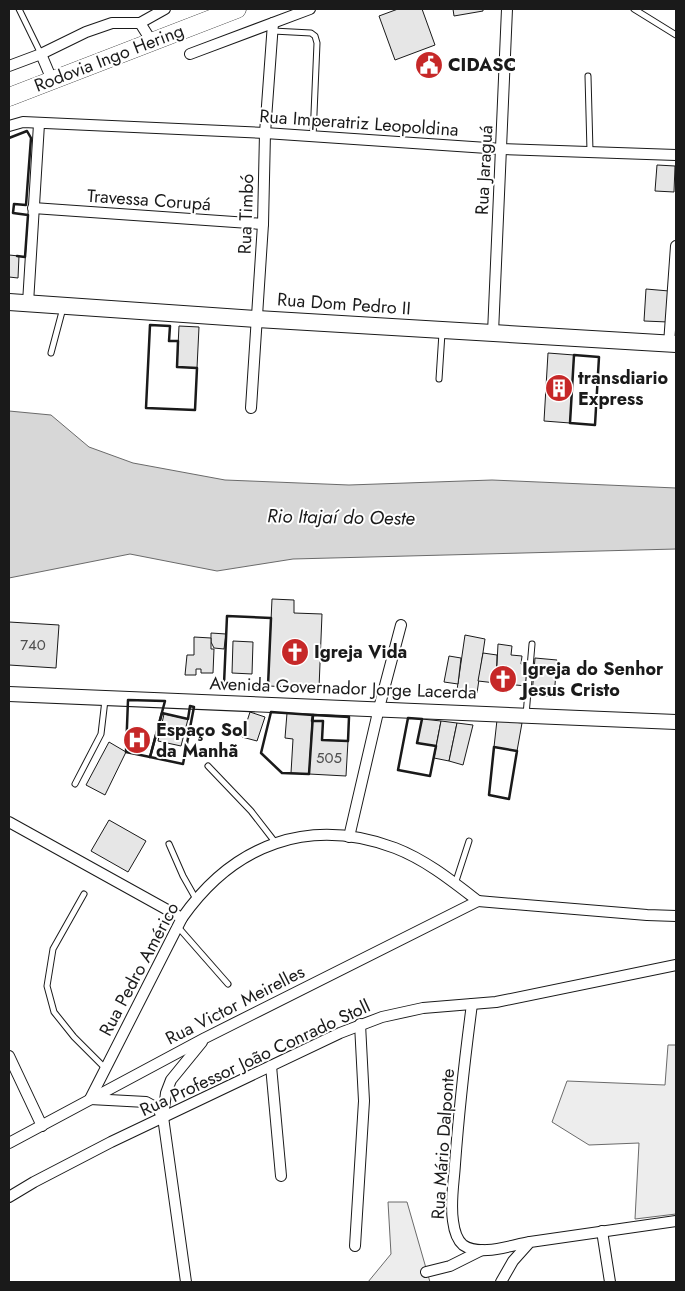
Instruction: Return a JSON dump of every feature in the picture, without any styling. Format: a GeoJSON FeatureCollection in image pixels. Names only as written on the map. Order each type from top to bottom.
{"type":"FeatureCollection","features":[{"type":"Feature","properties":{"kind":"highway","name":"Rodovia Ingo Hering"},"geometry":{"type":"LineString","coordinates":[[9,97],[237,9]]}},
{"type":"Feature","properties":{"kind":"main road","name":"Rua Dom Pedro II"},"geometry":{"type":"LineString","coordinates":[[9,302],[673,344]]}},
{"type":"Feature","properties":{"kind":"main road","name":"Avenida Governador Jorge Lacerda"},"geometry":{"type":"LineString","coordinates":[[9,694],[676,720]]}},
{"type":"Feature","properties":{"kind":"street"},"geometry":{"type":"LineString","coordinates":[[9,66],[41,54],[86,32],[112,23],[140,23],[165,9]]}},
{"type":"Feature","properties":{"kind":"street"},"geometry":{"type":"LineString","coordinates":[[190,54],[272,27],[310,9]]}},
{"type":"Feature","properties":{"kind":"street","name":"Rua Jaraguá"},"geometry":{"type":"LineString","coordinates":[[493,333],[507,9]]}},
{"type":"Feature","properties":{"kind":"street"},"geometry":{"type":"LineString","coordinates":[[140,23],[152,42]]}},
{"type":"Feature","properties":{"kind":"street","name":"Rua Timbó"},"geometry":{"type":"LineString","coordinates":[[251,408],[263,224],[265,133],[272,27]]}},
{"type":"Feature","properties":{"kind":"street"},"geometry":{"type":"LineString","coordinates":[[41,54],[52,80]]}},
{"type":"Feature","properties":{"kind":"street","name":"Rua Imperatriz Leopoldina"},"geometry":{"type":"LineString","coordinates":[[9,126],[23,122],[265,133],[502,149],[676,155]]}},
{"type":"Feature","properties":{"kind":"street"},"geometry":{"type":"LineString","coordinates":[[28,303],[39,124]]}},
{"type":"Feature","properties":{"kind":"street","name":"Travessa Corupá"},"geometry":{"type":"LineString","coordinates":[[33,208],[263,224]]}},
{"type":"Feature","properties":{"kind":"street"},"geometry":{"type":"LineString","coordinates":[[673,344],[676,246]]}},
{"type":"Feature","properties":{"kind":"street"},"geometry":{"type":"LineString","coordinates":[[348,837],[401,625]]}},
{"type":"Feature","properties":{"kind":"street"},"geometry":{"type":"LineString","coordinates":[[9,822],[180,922]]}},
{"type":"Feature","properties":{"kind":"street","name":"Rua Pedro Américo"},"geometry":{"type":"LineString","coordinates":[[90,1099],[180,922],[196,899],[219,876],[237,862],[275,842],[322,835],[348,837],[394,848],[415,857],[478,901]]}},
{"type":"Feature","properties":{"kind":"street"},"geometry":{"type":"LineString","coordinates":[[478,901],[676,916]]}},
{"type":"Feature","properties":{"kind":"street","name":"Rua Victor Meirelles"},"geometry":{"type":"LineString","coordinates":[[9,1143],[205,1038],[478,901]]}},
{"type":"Feature","properties":{"kind":"street","name":"Rua Professor João Conrado Stoll"},"geometry":{"type":"LineString","coordinates":[[9,1197],[71,1162],[162,1117],[360,1024],[403,1011],[496,1002],[676,965]]}},
{"type":"Feature","properties":{"kind":"street","name":"Rua Mário Dalponte"},"geometry":{"type":"LineString","coordinates":[[472,1004],[458,1123],[452,1218],[456,1236],[461,1244],[482,1250]]}},
{"type":"Feature","properties":{"kind":"street"},"geometry":{"type":"LineString","coordinates":[[355,1246],[364,1101],[360,1024]]}},
{"type":"Feature","properties":{"kind":"street"},"geometry":{"type":"LineString","coordinates":[[162,1117],[166,1093],[171,1080],[205,1038]]}},
{"type":"Feature","properties":{"kind":"street"},"geometry":{"type":"LineString","coordinates":[[9,1056],[42,1126]]}},
{"type":"Feature","properties":{"kind":"street"},"geometry":{"type":"LineString","coordinates":[[270,1066],[280,1176]]}},
{"type":"Feature","properties":{"kind":"street"},"geometry":{"type":"LineString","coordinates":[[146,1102],[166,1093]]}},
{"type":"Feature","properties":{"kind":"street"},"geometry":{"type":"LineString","coordinates":[[90,1099],[146,1102],[158,1108],[162,1117],[186,1282]]}},
{"type":"Feature","properties":{"kind":"street"},"geometry":{"type":"LineString","coordinates":[[426,1272],[450,1266],[482,1250],[676,1221]]}},
{"type":"Feature","properties":{"kind":"street"},"geometry":{"type":"LineString","coordinates":[[602,1231],[610,1282]]}},
{"type":"Feature","properties":{"kind":"street"},"geometry":{"type":"LineString","coordinates":[[501,1282],[513,1260],[530,1242]]}},
{"type":"Feature","properties":{"kind":"lane"},"geometry":{"type":"LineString","coordinates":[[20,9],[41,54]]}},
{"type":"Feature","properties":{"kind":"lane"},"geometry":{"type":"LineString","coordinates":[[634,9],[676,35]]}},
{"type":"Feature","properties":{"kind":"lane"},"geometry":{"type":"LineString","coordinates":[[272,27],[315,36],[317,43],[312,137]]}},
{"type":"Feature","properties":{"kind":"lane"},"geometry":{"type":"LineString","coordinates":[[588,76],[590,151]]}},
{"type":"Feature","properties":{"kind":"lane"},"geometry":{"type":"LineString","coordinates":[[51,353],[64,306]]}},
{"type":"Feature","properties":{"kind":"lane"},"geometry":{"type":"LineString","coordinates":[[439,378],[443,330]]}},
{"type":"Feature","properties":{"kind":"lane"},"geometry":{"type":"LineString","coordinates":[[526,715],[532,644]]}},
{"type":"Feature","properties":{"kind":"lane"},"geometry":{"type":"LineString","coordinates":[[75,784],[101,734],[106,697]]}},
{"type":"Feature","properties":{"kind":"lane"},"geometry":{"type":"LineString","coordinates":[[208,766],[250,811],[275,842]]}},
{"type":"Feature","properties":{"kind":"lane"},"geometry":{"type":"LineString","coordinates":[[455,884],[469,841]]}},
{"type":"Feature","properties":{"kind":"lane"},"geometry":{"type":"LineString","coordinates":[[169,844],[183,876],[196,899]]}},
{"type":"Feature","properties":{"kind":"lane"},"geometry":{"type":"LineString","coordinates":[[84,894],[53,948],[47,986],[54,1012],[74,1037],[105,1068]]}},
{"type":"Feature","properties":{"kind":"lane"},"geometry":{"type":"LineString","coordinates":[[180,922],[228,984]]}},
{"type":"Feature","properties":{"kind":"shaded area"},"geometry":{"type":"Polygon","coordinates":[[[668,1045],[676,1045],[676,1214],[635,1219],[639,1143],[589,1145],[552,1122],[567,1081],[665,1085],[668,1045]]]}},
{"type":"Feature","properties":{"kind":"shaded area"},"geometry":{"type":"Polygon","coordinates":[[[388,1202],[407,1202],[430,1282],[368,1282],[391,1254],[388,1202]]]}},
{"type":"Feature","properties":{"kind":"water","name":"Rio Itajaí do Oeste"},"geometry":{"type":"Polygon","coordinates":[[[9,411],[51,415],[89,447],[133,463],[225,480],[349,485],[492,480],[676,488],[676,549],[293,559],[217,571],[130,554],[9,578],[9,411]]]}},
{"type":"Feature","properties":{"kind":"building"},"geometry":{"type":"Polygon","coordinates":[[[398,9],[422,9],[435,45],[395,60],[379,16],[398,9]]]}},
{"type":"Feature","properties":{"kind":"building"},"geometry":{"type":"Polygon","coordinates":[[[453,9],[483,9],[483,11],[454,16],[453,9]]]}},
{"type":"Feature","properties":{"kind":"building"},"geometry":{"type":"Polygon","coordinates":[[[657,165],[675,166],[674,192],[655,191],[657,165]]]}},
{"type":"Feature","properties":{"kind":"building"},"geometry":{"type":"Polygon","coordinates":[[[9,255],[19,256],[18,278],[9,277],[9,255]]]}},
{"type":"Feature","properties":{"kind":"building"},"geometry":{"type":"Polygon","coordinates":[[[646,289],[669,291],[668,322],[644,321],[646,289]]]}},
{"type":"Feature","properties":{"kind":"building"},"geometry":{"type":"Polygon","coordinates":[[[179,326],[199,327],[197,368],[177,367],[179,326]]]}},
{"type":"Feature","properties":{"kind":"building","name":"transdiario Express"},"geometry":{"type":"Polygon","coordinates":[[[548,353],[574,355],[570,423],[544,421],[548,353]]]}},
{"type":"Feature","properties":{"kind":"building","name":"Igreja Vida"},"geometry":{"type":"Polygon","coordinates":[[[272,599],[294,600],[294,613],[322,614],[319,688],[268,686],[272,599]]]}},
{"type":"Feature","properties":{"kind":"building"},"geometry":{"type":"Polygon","coordinates":[[[9,622],[59,625],[56,668],[9,665],[9,622]]]}},
{"type":"Feature","properties":{"kind":"building"},"geometry":{"type":"Polygon","coordinates":[[[211,633],[226,634],[224,649],[214,648],[211,642],[211,633]]]}},
{"type":"Feature","properties":{"kind":"building"},"geometry":{"type":"Polygon","coordinates":[[[465,635],[485,639],[477,693],[457,690],[465,635]]]}},
{"type":"Feature","properties":{"kind":"building"},"geometry":{"type":"Polygon","coordinates":[[[194,637],[211,638],[211,649],[214,649],[213,673],[201,673],[201,669],[196,669],[196,675],[185,675],[187,655],[194,655],[194,637]]]}},
{"type":"Feature","properties":{"kind":"building"},"geometry":{"type":"Polygon","coordinates":[[[233,641],[253,642],[252,674],[232,673],[233,641]]]}},
{"type":"Feature","properties":{"kind":"building"},"geometry":{"type":"Polygon","coordinates":[[[498,644],[512,646],[511,655],[522,656],[521,664],[527,665],[526,686],[496,683],[498,644]]]}},
{"type":"Feature","properties":{"kind":"building"},"geometry":{"type":"Polygon","coordinates":[[[483,653],[497,655],[496,683],[478,681],[483,653]]]}},
{"type":"Feature","properties":{"kind":"building"},"geometry":{"type":"Polygon","coordinates":[[[449,656],[461,658],[458,684],[444,682],[449,656]]]}},
{"type":"Feature","properties":{"kind":"building"},"geometry":{"type":"Polygon","coordinates":[[[535,658],[557,660],[554,697],[532,695],[535,658]]]}},
{"type":"Feature","properties":{"kind":"building"},"geometry":{"type":"Polygon","coordinates":[[[250,712],[265,717],[257,741],[242,737],[250,712]]]}},
{"type":"Feature","properties":{"kind":"building"},"geometry":{"type":"Polygon","coordinates":[[[287,713],[313,715],[309,774],[291,773],[293,739],[285,738],[287,713]]]}},
{"type":"Feature","properties":{"kind":"building"},"geometry":{"type":"Polygon","coordinates":[[[164,714],[188,719],[181,746],[158,741],[164,714]]]}},
{"type":"Feature","properties":{"kind":"building"},"geometry":{"type":"Polygon","coordinates":[[[422,719],[441,721],[436,746],[417,743],[422,719]]]}},
{"type":"Feature","properties":{"kind":"building"},"geometry":{"type":"Polygon","coordinates":[[[497,720],[522,723],[517,751],[494,747],[497,720]]]}},
{"type":"Feature","properties":{"kind":"building"},"geometry":{"type":"Polygon","coordinates":[[[312,721],[323,721],[322,740],[348,741],[346,776],[309,774],[312,721]]]}},
{"type":"Feature","properties":{"kind":"building"},"geometry":{"type":"Polygon","coordinates":[[[441,721],[457,723],[449,761],[434,758],[441,721]]]}},
{"type":"Feature","properties":{"kind":"building"},"geometry":{"type":"Polygon","coordinates":[[[457,723],[473,725],[463,765],[449,761],[457,723]]]}},
{"type":"Feature","properties":{"kind":"building","name":"Espaço Sol da Manhã"},"geometry":{"type":"Polygon","coordinates":[[[128,730],[147,733],[144,750],[127,748],[128,730]]]}},
{"type":"Feature","properties":{"kind":"building"},"geometry":{"type":"Polygon","coordinates":[[[109,742],[126,752],[105,795],[86,785],[109,742]]]}},
{"type":"Feature","properties":{"kind":"building"},"geometry":{"type":"Polygon","coordinates":[[[109,820],[146,841],[128,872],[91,851],[109,820]]]}},
{"type":"Feature","properties":{"kind":"wall"},"geometry":{"type":"LineString","coordinates":[[9,138],[27,131],[31,138],[26,205],[14,204],[13,213],[28,215],[25,257],[17,256]]}},
{"type":"Feature","properties":{"kind":"wall"},"geometry":{"type":"LineString","coordinates":[[150,325],[170,326],[169,341],[178,341],[177,367],[197,368],[195,410],[146,408],[150,325]]}},
{"type":"Feature","properties":{"kind":"wall"},"geometry":{"type":"LineString","coordinates":[[574,355],[599,357],[595,425],[570,423],[574,355]]}},
{"type":"Feature","properties":{"kind":"wall"},"geometry":{"type":"LineString","coordinates":[[227,616],[271,618],[268,686],[224,684],[227,616]]}},
{"type":"Feature","properties":{"kind":"wall"},"geometry":{"type":"LineString","coordinates":[[128,700],[165,701],[150,757],[126,752],[128,700]]}},
{"type":"Feature","properties":{"kind":"wall"},"geometry":{"type":"LineString","coordinates":[[190,706],[194,707],[183,764],[150,757],[162,713],[188,719],[190,706]]}},
{"type":"Feature","properties":{"kind":"wall"},"geometry":{"type":"LineString","coordinates":[[271,712],[313,715],[309,774],[282,773],[261,753],[271,712]]}},
{"type":"Feature","properties":{"kind":"wall"},"geometry":{"type":"LineString","coordinates":[[313,715],[349,717],[348,741],[322,740],[323,721],[312,721],[313,715]]}},
{"type":"Feature","properties":{"kind":"wall"},"geometry":{"type":"LineString","coordinates":[[408,718],[422,719],[417,743],[436,746],[430,776],[398,770],[408,718]]}},
{"type":"Feature","properties":{"kind":"wall"},"geometry":{"type":"LineString","coordinates":[[494,747],[517,751],[509,799],[489,795],[494,747]]}},
{"type":"Feature","properties":{"kind":"place","name":"CIDASC"},"geometry":{"type":"Point","coordinates":[429,65]}},
{"type":"Feature","properties":{"kind":"place","name":"transdiario Express"},"geometry":{"type":"Point","coordinates":[559,388]}},
{"type":"Feature","properties":{"kind":"place","name":"Igreja Vida"},"geometry":{"type":"Point","coordinates":[295,652]}},
{"type":"Feature","properties":{"kind":"place","name":"Igreja do Senhor Jesus Cristo"},"geometry":{"type":"Point","coordinates":[503,679]}},
{"type":"Feature","properties":{"kind":"place","name":"Espaço Sol da Manhã"},"geometry":{"type":"Point","coordinates":[137,740]}}]}
